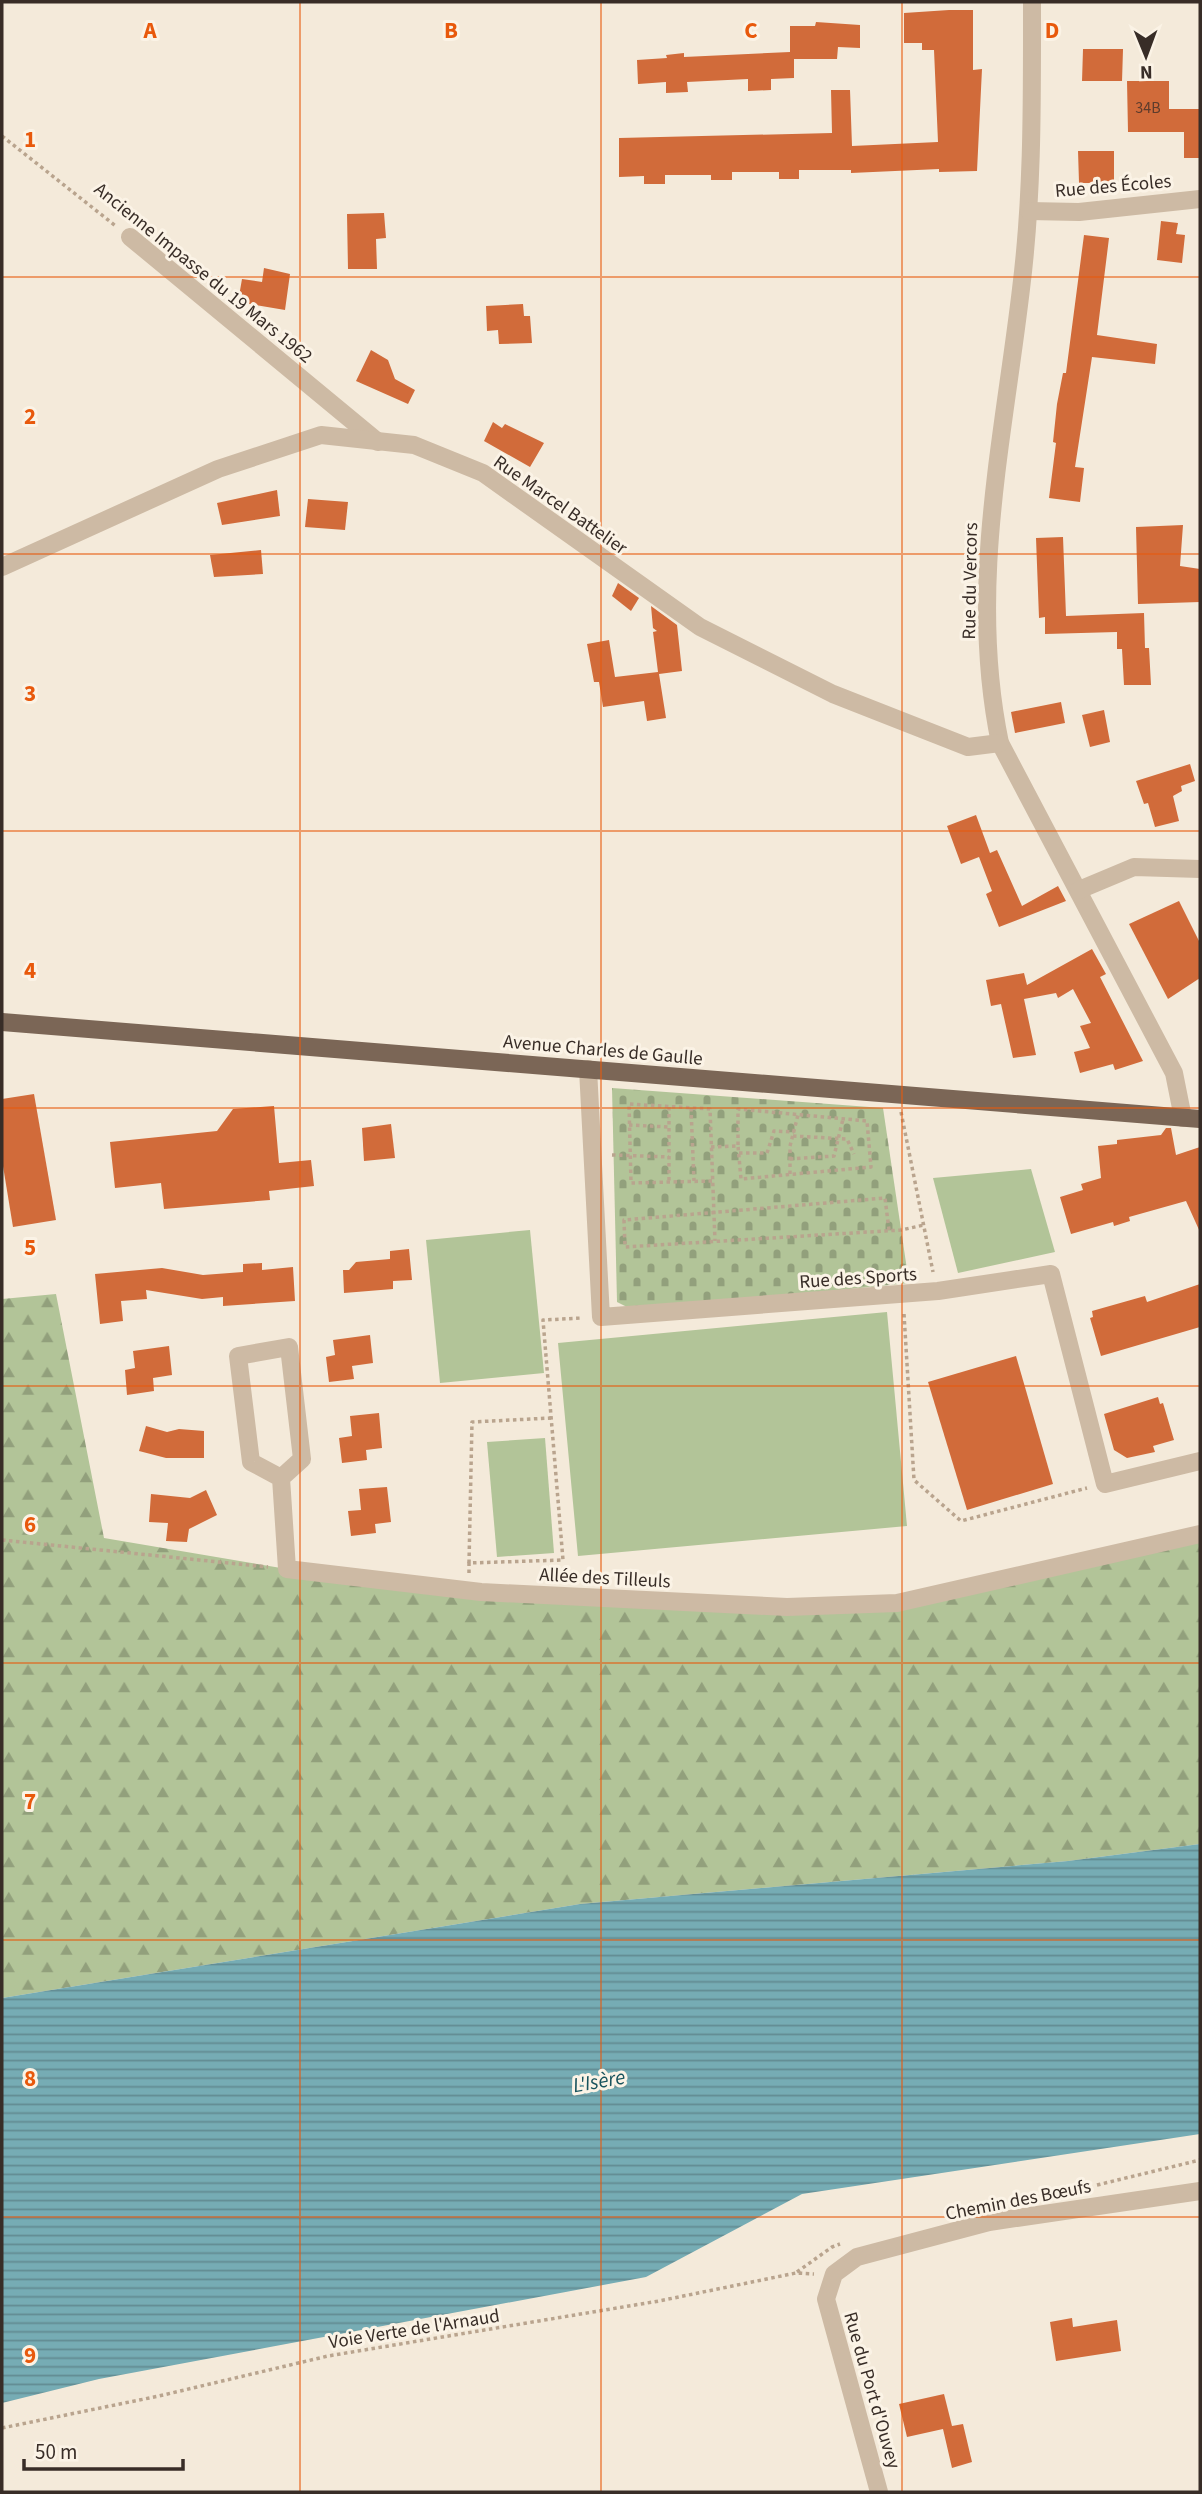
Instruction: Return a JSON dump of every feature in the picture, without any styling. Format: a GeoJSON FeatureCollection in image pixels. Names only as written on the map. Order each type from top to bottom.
{"type":"FeatureCollection","features":[{"type":"Feature","properties":{"kind":"main road","name":"Avenue Charles de Gaulle"},"geometry":{"type":"LineString","coordinates":[[2,1022],[1192,1118]]}},
{"type":"Feature","properties":{"kind":"street","name":"Rue du Vercors"},"geometry":{"type":"LineString","coordinates":[[1032,2],[1029,211],[987,545],[990,693],[1000,743],[1174,1073],[1192,1118]]}},
{"type":"Feature","properties":{"kind":"street","name":"Rue des Écoles"},"geometry":{"type":"LineString","coordinates":[[1029,211],[1079,212],[1200,199]]}},
{"type":"Feature","properties":{"kind":"street","name":"Ancienne Impasse du 19 Mars 1962"},"geometry":{"type":"LineString","coordinates":[[130,237],[378,442]]}},
{"type":"Feature","properties":{"kind":"street","name":"Rue Marcel Battelier"},"geometry":{"type":"LineString","coordinates":[[2,567],[218,469],[321,435],[414,445],[483,473],[700,627],[833,694],[968,747],[1000,743]]}},
{"type":"Feature","properties":{"kind":"street"},"geometry":{"type":"LineString","coordinates":[[1079,890],[1134,867],[1200,869]]}},
{"type":"Feature","properties":{"kind":"street"},"geometry":{"type":"LineString","coordinates":[[588,1069],[601,1317]]}},
{"type":"Feature","properties":{"kind":"street","name":"Rue des Sports"},"geometry":{"type":"LineString","coordinates":[[601,1317],[938,1291],[1051,1274],[1105,1484]]}},
{"type":"Feature","properties":{"kind":"street"},"geometry":{"type":"LineString","coordinates":[[289,1347],[302,1459],[281,1478],[251,1462],[238,1356],[289,1347]]}},
{"type":"Feature","properties":{"kind":"street"},"geometry":{"type":"LineString","coordinates":[[1105,1484],[1200,1461]]}},
{"type":"Feature","properties":{"kind":"street"},"geometry":{"type":"LineString","coordinates":[[281,1478],[287,1569]]}},
{"type":"Feature","properties":{"kind":"street","name":"Allée des Tilleuls"},"geometry":{"type":"LineString","coordinates":[[287,1569],[469,1590],[787,1606],[897,1603],[1200,1534]]}},
{"type":"Feature","properties":{"kind":"street","name":"Chemin des Bœufs"},"geometry":{"type":"LineString","coordinates":[[834,2274],[857,2257],[989,2222],[1200,2191]]}},
{"type":"Feature","properties":{"kind":"street","name":"Rue du Port d'Ouvey"},"geometry":{"type":"LineString","coordinates":[[834,2274],[826,2299],[879,2492]]}},
{"type":"Feature","properties":{"kind":"path","name":"Ancienne Impasse du 19 Mars 1962"},"geometry":{"type":"LineString","coordinates":[[2,136],[130,237]]}},
{"type":"Feature","properties":{"kind":"path"},"geometry":{"type":"LineString","coordinates":[[898,1094],[938,1291]]}},
{"type":"Feature","properties":{"kind":"path"},"geometry":{"type":"LineString","coordinates":[[712,1181],[631,1182],[629,1104],[710,1109],[715,1241]]}},
{"type":"Feature","properties":{"kind":"path"},"geometry":{"type":"LineString","coordinates":[[669,1107],[669,1181]]}},
{"type":"Feature","properties":{"kind":"path"},"geometry":{"type":"LineString","coordinates":[[691,1108],[694,1181]]}},
{"type":"Feature","properties":{"kind":"path"},"geometry":{"type":"LineString","coordinates":[[738,1109],[843,1119],[867,1121],[871,1167],[741,1179],[738,1109]]}},
{"type":"Feature","properties":{"kind":"path"},"geometry":{"type":"LineString","coordinates":[[790,1174],[793,1134],[798,1115]]}},
{"type":"Feature","properties":{"kind":"path"},"geometry":{"type":"LineString","coordinates":[[790,1159],[834,1156],[843,1119]]}},
{"type":"Feature","properties":{"kind":"path"},"geometry":{"type":"LineString","coordinates":[[629,1125],[669,1127]]}},
{"type":"Feature","properties":{"kind":"path"},"geometry":{"type":"LineString","coordinates":[[739,1153],[767,1153],[774,1131],[847,1139],[854,1154]]}},
{"type":"Feature","properties":{"kind":"path"},"geometry":{"type":"LineString","coordinates":[[711,1147],[738,1146]]}},
{"type":"Feature","properties":{"kind":"path"},"geometry":{"type":"LineString","coordinates":[[592,1156],[669,1157]]}},
{"type":"Feature","properties":{"kind":"path"},"geometry":{"type":"LineString","coordinates":[[889,1230],[885,1198],[624,1220],[625,1247],[889,1230],[924,1225]]}},
{"type":"Feature","properties":{"kind":"path"},"geometry":{"type":"LineString","coordinates":[[902,1294],[914,1480],[961,1521],[1105,1484]]}},
{"type":"Feature","properties":{"kind":"path"},"geometry":{"type":"LineString","coordinates":[[469,1563],[563,1560],[543,1320],[601,1317]]}},
{"type":"Feature","properties":{"kind":"path"},"geometry":{"type":"LineString","coordinates":[[469,1590],[472,1422],[551,1418]]}},
{"type":"Feature","properties":{"kind":"path"},"geometry":{"type":"LineString","coordinates":[[2,1539],[287,1569]]}},
{"type":"Feature","properties":{"kind":"path","name":"Voie Verte de l'Arnaud"},"geometry":{"type":"LineString","coordinates":[[2,2428],[159,2396],[328,2356],[632,2306],[796,2273],[834,2274]]}},
{"type":"Feature","properties":{"kind":"green space"},"geometry":{"type":"Polygon","coordinates":[[[612,1088],[883,1108],[909,1283],[635,1311],[617,1302],[612,1088]]]}},
{"type":"Feature","properties":{"kind":"green space"},"geometry":{"type":"Polygon","coordinates":[[[1031,1169],[1055,1252],[958,1273],[933,1178],[1031,1169]]]}},
{"type":"Feature","properties":{"kind":"green space"},"geometry":{"type":"Polygon","coordinates":[[[530,1230],[544,1373],[440,1383],[426,1240],[530,1230]]]}},
{"type":"Feature","properties":{"kind":"green space"},"geometry":{"type":"Polygon","coordinates":[[[56,1294],[104,1538],[287,1569],[469,1590],[897,1603],[1200,1534],[1200,1844],[1068,1861],[580,1904],[2,1998],[2,1299],[56,1294]]]}},
{"type":"Feature","properties":{"kind":"green space"},"geometry":{"type":"Polygon","coordinates":[[[887,1312],[907,1526],[578,1556],[558,1343],[887,1312]]]}},
{"type":"Feature","properties":{"kind":"green space"},"geometry":{"type":"Polygon","coordinates":[[[545,1438],[554,1553],[497,1557],[487,1442],[545,1438]]]}},
{"type":"Feature","properties":{"kind":"water","name":"L'Isère"},"geometry":{"type":"Polygon","coordinates":[[[1200,1844],[1200,2134],[802,2194],[646,2277],[99,2379],[2,2403],[2,1998],[580,1904],[1068,1861],[1200,1844]]]}},
{"type":"Feature","properties":{"kind":"building"},"geometry":{"type":"Polygon","coordinates":[[[973,10],[973,70],[982,69],[977,171],[939,172],[939,169],[851,173],[851,170],[799,170],[799,179],[779,179],[779,172],[732,172],[732,180],[711,180],[711,175],[665,175],[665,184],[644,184],[644,176],[619,177],[619,138],[832,133],[831,90],[850,90],[852,146],[938,142],[934,50],[922,50],[922,43],[904,43],[904,13],[973,10]]]}},
{"type":"Feature","properties":{"kind":"building"},"geometry":{"type":"Polygon","coordinates":[[[816,22],[860,25],[860,48],[838,47],[837,59],[794,59],[794,78],[771,79],[771,90],[748,91],[748,79],[687,82],[688,92],[666,93],[666,82],[638,84],[637,60],[667,58],[666,55],[684,53],[684,57],[790,52],[790,26],[815,26],[816,22]]]}},
{"type":"Feature","properties":{"kind":"building"},"geometry":{"type":"Polygon","coordinates":[[[1083,49],[1123,49],[1122,81],[1082,81],[1083,49]]]}},
{"type":"Feature","properties":{"kind":"building"},"geometry":{"type":"Polygon","coordinates":[[[1127,81],[1169,81],[1169,109],[1200,109],[1200,158],[1184,158],[1184,132],[1128,132],[1127,81]]]}},
{"type":"Feature","properties":{"kind":"building"},"geometry":{"type":"Polygon","coordinates":[[[1078,151],[1114,151],[1114,183],[1079,183],[1078,151]]]}},
{"type":"Feature","properties":{"kind":"building"},"geometry":{"type":"Polygon","coordinates":[[[384,213],[386,238],[376,239],[377,269],[348,269],[347,214],[384,213]]]}},
{"type":"Feature","properties":{"kind":"building"},"geometry":{"type":"Polygon","coordinates":[[[1161,221],[1178,223],[1176,234],[1185,235],[1182,263],[1157,260],[1161,221]]]}},
{"type":"Feature","properties":{"kind":"building"},"geometry":{"type":"Polygon","coordinates":[[[1084,235],[1109,238],[1097,335],[1157,344],[1155,364],[1092,357],[1075,467],[1084,468],[1080,502],[1049,498],[1056,443],[1053,442],[1057,404],[1063,373],[1066,373],[1084,235]]]}},
{"type":"Feature","properties":{"kind":"building"},"geometry":{"type":"Polygon","coordinates":[[[264,268],[290,274],[285,310],[238,302],[242,279],[262,282],[264,268]]]}},
{"type":"Feature","properties":{"kind":"building"},"geometry":{"type":"Polygon","coordinates":[[[523,304],[524,316],[530,316],[532,343],[499,344],[498,330],[487,331],[486,306],[523,304]]]}},
{"type":"Feature","properties":{"kind":"building"},"geometry":{"type":"Polygon","coordinates":[[[371,350],[388,360],[395,379],[415,390],[408,404],[356,381],[371,350]]]}},
{"type":"Feature","properties":{"kind":"building"},"geometry":{"type":"Polygon","coordinates":[[[493,422],[502,428],[505,424],[544,443],[530,467],[484,441],[493,422]]]}},
{"type":"Feature","properties":{"kind":"building"},"geometry":{"type":"Polygon","coordinates":[[[277,490],[280,516],[222,525],[217,503],[277,490]]]}},
{"type":"Feature","properties":{"kind":"building"},"geometry":{"type":"Polygon","coordinates":[[[308,499],[348,502],[345,530],[305,527],[308,499]]]}},
{"type":"Feature","properties":{"kind":"building"},"geometry":{"type":"Polygon","coordinates":[[[1183,525],[1180,566],[1200,569],[1200,602],[1138,604],[1136,527],[1183,525]]]}},
{"type":"Feature","properties":{"kind":"building"},"geometry":{"type":"Polygon","coordinates":[[[1063,537],[1066,616],[1144,613],[1145,648],[1149,648],[1151,685],[1124,685],[1122,649],[1117,649],[1117,632],[1045,634],[1045,617],[1039,618],[1036,538],[1063,537]]]}},
{"type":"Feature","properties":{"kind":"building"},"geometry":{"type":"Polygon","coordinates":[[[261,550],[263,574],[214,577],[210,555],[261,550]]]}},
{"type":"Feature","properties":{"kind":"building"},"geometry":{"type":"Polygon","coordinates":[[[618,583],[639,598],[631,611],[612,596],[618,583]]]}},
{"type":"Feature","properties":{"kind":"building"},"geometry":{"type":"Polygon","coordinates":[[[651,606],[677,625],[682,671],[659,674],[666,718],[647,721],[644,701],[603,707],[599,682],[594,682],[587,644],[609,640],[615,677],[658,672],[653,632],[657,631],[653,628],[651,606]]]}},
{"type":"Feature","properties":{"kind":"building"},"geometry":{"type":"Polygon","coordinates":[[[1061,702],[1065,723],[1015,733],[1011,712],[1061,702]]]}},
{"type":"Feature","properties":{"kind":"building"},"geometry":{"type":"Polygon","coordinates":[[[1104,710],[1110,742],[1090,747],[1082,715],[1104,710]]]}},
{"type":"Feature","properties":{"kind":"building"},"geometry":{"type":"Polygon","coordinates":[[[1190,764],[1195,781],[1181,786],[1182,791],[1173,796],[1179,821],[1155,827],[1148,803],[1144,804],[1136,781],[1190,764]]]}},
{"type":"Feature","properties":{"kind":"building"},"geometry":{"type":"Polygon","coordinates":[[[976,815],[990,853],[997,850],[1022,906],[1058,886],[1066,901],[999,927],[986,894],[992,891],[979,857],[961,864],[947,826],[976,815]]]}},
{"type":"Feature","properties":{"kind":"building"},"geometry":{"type":"Polygon","coordinates":[[[1179,901],[1200,943],[1200,978],[1168,999],[1129,924],[1179,901]]]}},
{"type":"Feature","properties":{"kind":"building"},"geometry":{"type":"Polygon","coordinates":[[[1092,949],[1106,974],[1100,977],[1143,1061],[1115,1070],[1113,1064],[1080,1073],[1074,1052],[1090,1048],[1080,1026],[1091,1023],[1073,989],[1058,998],[1056,993],[1024,999],[1036,1055],[1013,1058],[1001,1004],[991,1006],[986,980],[1024,973],[1027,985],[1092,949]]]}},
{"type":"Feature","properties":{"kind":"building"},"geometry":{"type":"Polygon","coordinates":[[[34,1094],[56,1220],[13,1227],[2,1160],[2,1099],[34,1094]]]}},
{"type":"Feature","properties":{"kind":"building"},"geometry":{"type":"Polygon","coordinates":[[[274,1106],[279,1163],[311,1160],[314,1186],[269,1191],[270,1200],[164,1209],[161,1183],[115,1188],[110,1142],[217,1131],[233,1109],[274,1106]]]}},
{"type":"Feature","properties":{"kind":"building"},"geometry":{"type":"Polygon","coordinates":[[[391,1124],[395,1158],[364,1161],[362,1128],[391,1124]]]}},
{"type":"Feature","properties":{"kind":"building"},"geometry":{"type":"Polygon","coordinates":[[[1166,1128],[1171,1128],[1176,1155],[1200,1147],[1200,1232],[1186,1201],[1129,1217],[1130,1221],[1114,1226],[1113,1222],[1071,1234],[1060,1197],[1083,1190],[1081,1184],[1101,1178],[1098,1146],[1117,1144],[1117,1140],[1161,1135],[1166,1128]]]}},
{"type":"Feature","properties":{"kind":"building"},"geometry":{"type":"Polygon","coordinates":[[[409,1249],[412,1280],[393,1281],[393,1289],[344,1293],[343,1270],[349,1270],[356,1262],[390,1259],[390,1251],[409,1249]]]}},
{"type":"Feature","properties":{"kind":"building"},"geometry":{"type":"Polygon","coordinates":[[[262,1263],[262,1270],[293,1267],[295,1301],[223,1306],[223,1297],[202,1299],[146,1290],[147,1299],[121,1301],[123,1321],[100,1324],[95,1274],[162,1268],[203,1275],[243,1272],[243,1264],[262,1263]]]}},
{"type":"Feature","properties":{"kind":"building"},"geometry":{"type":"Polygon","coordinates":[[[1200,1284],[1200,1327],[1101,1356],[1090,1318],[1093,1317],[1092,1311],[1145,1296],[1147,1302],[1200,1284]]]}},
{"type":"Feature","properties":{"kind":"building"},"geometry":{"type":"Polygon","coordinates":[[[370,1335],[373,1363],[352,1366],[354,1379],[329,1382],[326,1357],[335,1355],[333,1340],[370,1335]]]}},
{"type":"Feature","properties":{"kind":"building"},"geometry":{"type":"Polygon","coordinates":[[[169,1346],[172,1375],[153,1378],[154,1391],[127,1395],[125,1370],[135,1368],[133,1351],[169,1346]]]}},
{"type":"Feature","properties":{"kind":"building"},"geometry":{"type":"Polygon","coordinates":[[[1016,1356],[1053,1484],[967,1510],[928,1382],[1016,1356]]]}},
{"type":"Feature","properties":{"kind":"building"},"geometry":{"type":"Polygon","coordinates":[[[1158,1397],[1160,1404],[1163,1403],[1174,1440],[1153,1446],[1155,1452],[1127,1458],[1114,1450],[1104,1414],[1158,1397]]]}},
{"type":"Feature","properties":{"kind":"building"},"geometry":{"type":"Polygon","coordinates":[[[379,1413],[382,1448],[366,1450],[367,1460],[342,1463],[339,1438],[352,1436],[350,1416],[379,1413]]]}},
{"type":"Feature","properties":{"kind":"building"},"geometry":{"type":"Polygon","coordinates":[[[146,1426],[167,1432],[179,1429],[204,1431],[204,1458],[166,1458],[139,1451],[146,1426]]]}},
{"type":"Feature","properties":{"kind":"building"},"geometry":{"type":"Polygon","coordinates":[[[387,1487],[391,1522],[375,1524],[376,1533],[351,1536],[348,1511],[361,1510],[359,1489],[387,1487]]]}},
{"type":"Feature","properties":{"kind":"building"},"geometry":{"type":"Polygon","coordinates":[[[206,1490],[217,1515],[189,1529],[187,1542],[166,1541],[168,1523],[149,1522],[151,1494],[190,1498],[206,1490]]]}},
{"type":"Feature","properties":{"kind":"building"},"geometry":{"type":"Polygon","coordinates":[[[1072,2318],[1073,2327],[1117,2320],[1121,2351],[1056,2361],[1050,2322],[1072,2318]]]}},
{"type":"Feature","properties":{"kind":"building"},"geometry":{"type":"Polygon","coordinates":[[[944,2394],[952,2426],[963,2424],[972,2462],[952,2468],[943,2429],[907,2437],[899,2404],[944,2394]]]}}]}
